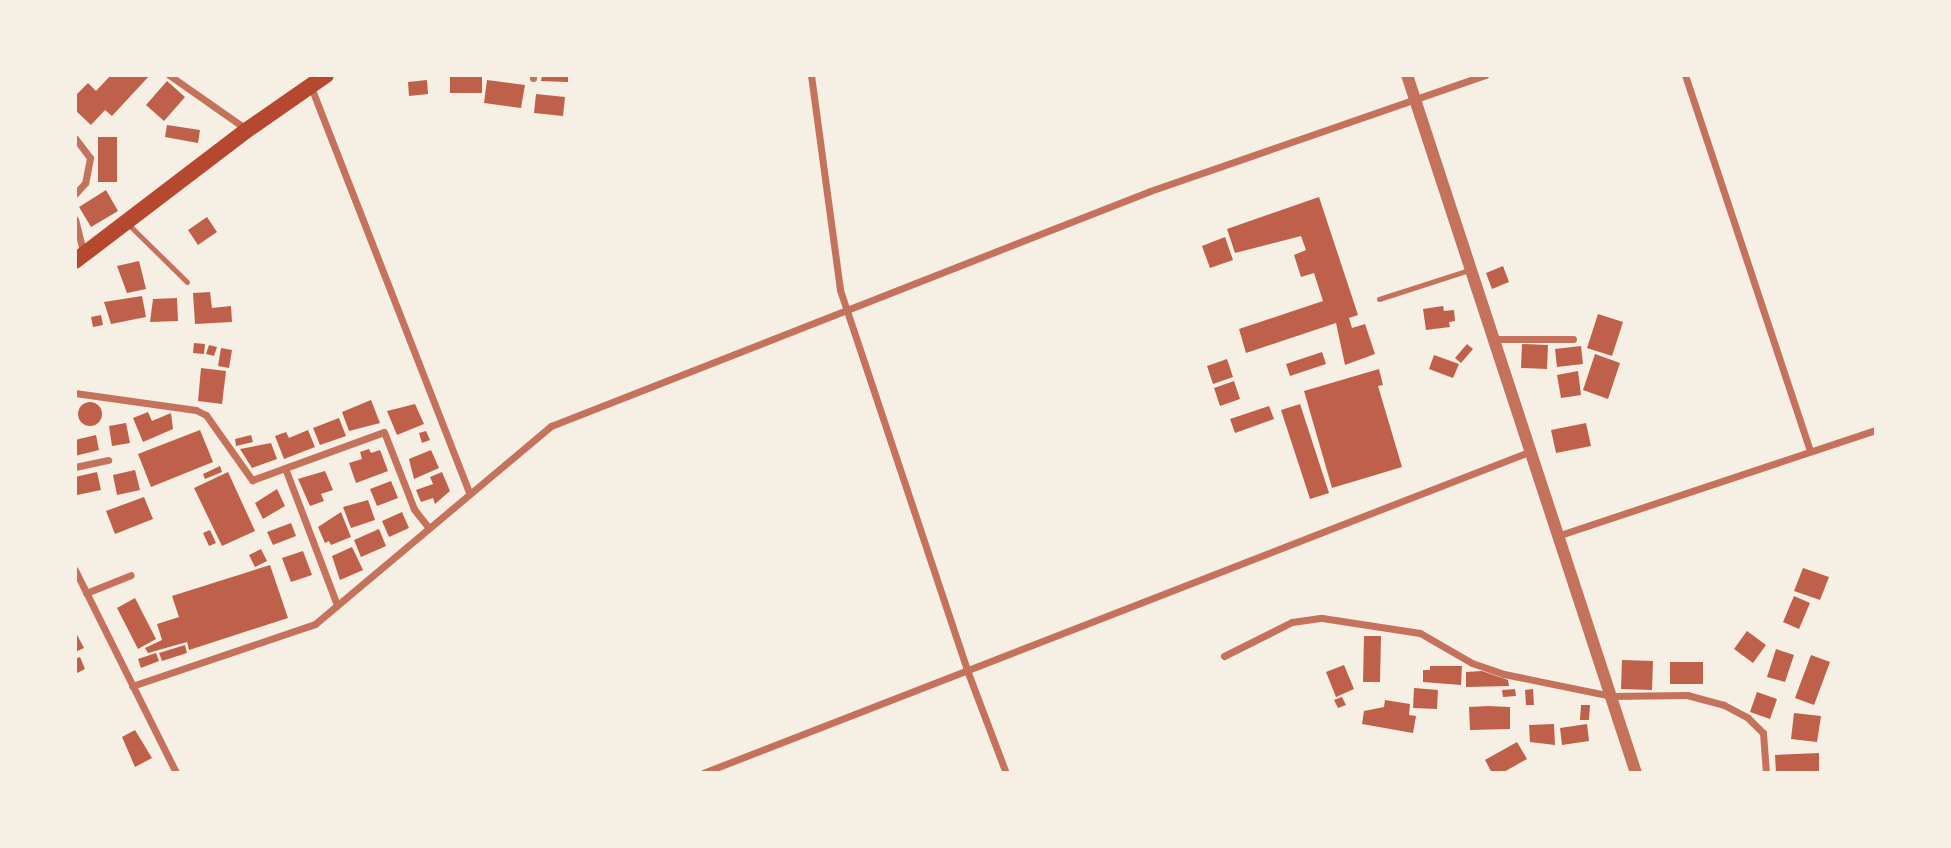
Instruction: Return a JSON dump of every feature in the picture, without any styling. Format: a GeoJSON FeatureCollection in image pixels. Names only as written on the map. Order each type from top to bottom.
{"type":"FeatureCollection","features":[{"type":"Feature","properties":{"kind":"main road"},"geometry":{"type":"LineString","coordinates":[[80,258],[247,130],[327,75]]}},
{"type":"Feature","properties":{"kind":"street"},"geometry":{"type":"LineString","coordinates":[[169,75],[247,130]]}},
{"type":"Feature","properties":{"kind":"street"},"geometry":{"type":"LineString","coordinates":[[811,75],[840,290],[967,670],[1006,773]]}},
{"type":"Feature","properties":{"kind":"street"},"geometry":{"type":"LineString","coordinates":[[1407,75],[1636,773]]}},
{"type":"Feature","properties":{"kind":"street"},"geometry":{"type":"LineString","coordinates":[[132,686],[315,625],[551,426],[1150,191],[1485,75]]}},
{"type":"Feature","properties":{"kind":"street"},"geometry":{"type":"LineString","coordinates":[[1685,75],[1810,451]]}},
{"type":"Feature","properties":{"kind":"street"},"geometry":{"type":"LineString","coordinates":[[311,87],[470,492]]}},
{"type":"Feature","properties":{"kind":"street"},"geometry":{"type":"LineString","coordinates":[[75,138],[90,158],[85,183],[75,194]]}},
{"type":"Feature","properties":{"kind":"street"},"geometry":{"type":"LineString","coordinates":[[75,219],[80,258]]}},
{"type":"Feature","properties":{"kind":"street"},"geometry":{"type":"LineString","coordinates":[[1494,339],[1573,339]]}},
{"type":"Feature","properties":{"kind":"street"},"geometry":{"type":"LineString","coordinates":[[75,393],[196,410],[206,415],[252,480],[384,432],[414,509],[428,527]]}},
{"type":"Feature","properties":{"kind":"street"},"geometry":{"type":"LineString","coordinates":[[1560,535],[1876,430]]}},
{"type":"Feature","properties":{"kind":"street"},"geometry":{"type":"LineString","coordinates":[[703,773],[1532,451]]}},
{"type":"Feature","properties":{"kind":"street"},"geometry":{"type":"LineString","coordinates":[[75,467],[108,460]]}},
{"type":"Feature","properties":{"kind":"street"},"geometry":{"type":"LineString","coordinates":[[285,468],[337,605]]}},
{"type":"Feature","properties":{"kind":"street"},"geometry":{"type":"LineString","coordinates":[[75,570],[176,773]]}},
{"type":"Feature","properties":{"kind":"street"},"geometry":{"type":"LineString","coordinates":[[86,593],[131,575]]}},
{"type":"Feature","properties":{"kind":"street"},"geometry":{"type":"LineString","coordinates":[[1224,656],[1292,622],[1322,618],[1420,634],[1438,640],[1472,663],[1504,674],[1611,696],[1687,695],[1724,705],[1748,718],[1763,733],[1766,773]]}},
{"type":"Feature","properties":{"kind":"lane"},"geometry":{"type":"LineString","coordinates":[[127,223],[187,282]]}},
{"type":"Feature","properties":{"kind":"lane"},"geometry":{"type":"LineString","coordinates":[[1380,299],[1470,269]]}},
{"type":"Feature","properties":{"kind":"building"},"geometry":{"type":"Polygon","coordinates":[[[111,75],[150,75],[112,116],[105,110],[91,125],[75,110],[75,96],[88,83],[96,91],[111,75]]]}},
{"type":"Feature","properties":{"kind":"building"},"geometry":{"type":"Polygon","coordinates":[[[482,75],[482,93],[450,93],[450,77],[482,75]]]}},
{"type":"Feature","properties":{"kind":"building"},"geometry":{"type":"Polygon","coordinates":[[[542,75],[568,75],[568,82],[541,81],[542,75]]]}},
{"type":"Feature","properties":{"kind":"building"},"geometry":{"type":"Polygon","coordinates":[[[427,80],[428,94],[409,96],[408,82],[427,80]]]}},
{"type":"Feature","properties":{"kind":"building"},"geometry":{"type":"Polygon","coordinates":[[[487,80],[525,85],[521,108],[484,103],[487,80]]]}},
{"type":"Feature","properties":{"kind":"building"},"geometry":{"type":"Polygon","coordinates":[[[167,81],[185,97],[164,121],[146,105],[167,81]]]}},
{"type":"Feature","properties":{"kind":"building"},"geometry":{"type":"Polygon","coordinates":[[[536,94],[565,97],[563,116],[534,113],[536,94]]]}},
{"type":"Feature","properties":{"kind":"building"},"geometry":{"type":"Polygon","coordinates":[[[167,125],[200,130],[198,143],[165,137],[167,125]]]}},
{"type":"Feature","properties":{"kind":"building"},"geometry":{"type":"Polygon","coordinates":[[[98,137],[117,137],[117,182],[98,182],[98,137]]]}},
{"type":"Feature","properties":{"kind":"building"},"geometry":{"type":"Polygon","coordinates":[[[106,190],[118,211],[91,227],[79,207],[106,190]]]}},
{"type":"Feature","properties":{"kind":"building"},"geometry":{"type":"Polygon","coordinates":[[[1319,197],[1358,315],[1349,318],[1352,328],[1365,324],[1375,354],[1345,365],[1336,323],[1246,353],[1239,329],[1323,301],[1314,273],[1301,277],[1294,255],[1306,250],[1301,236],[1235,253],[1227,229],[1319,197]]]}},
{"type":"Feature","properties":{"kind":"building"},"geometry":{"type":"Polygon","coordinates":[[[207,217],[217,232],[198,245],[188,230],[207,217]]]}},
{"type":"Feature","properties":{"kind":"building"},"geometry":{"type":"Polygon","coordinates":[[[1225,237],[1233,260],[1210,268],[1202,246],[1225,237]]]}},
{"type":"Feature","properties":{"kind":"building"},"geometry":{"type":"Polygon","coordinates":[[[139,261],[146,289],[127,293],[117,266],[139,261]]]}},
{"type":"Feature","properties":{"kind":"building"},"geometry":{"type":"Polygon","coordinates":[[[1503,266],[1509,282],[1492,289],[1486,273],[1503,266]]]}},
{"type":"Feature","properties":{"kind":"building"},"geometry":{"type":"Polygon","coordinates":[[[210,292],[212,308],[231,306],[232,322],[195,324],[193,293],[210,292]]]}},
{"type":"Feature","properties":{"kind":"building"},"geometry":{"type":"Polygon","coordinates":[[[142,296],[146,317],[111,324],[104,302],[142,296]]]}},
{"type":"Feature","properties":{"kind":"building"},"geometry":{"type":"Polygon","coordinates":[[[177,298],[178,321],[150,322],[153,299],[177,298]]]}},
{"type":"Feature","properties":{"kind":"building"},"geometry":{"type":"Polygon","coordinates":[[[1443,306],[1444,311],[1454,310],[1455,321],[1449,322],[1450,327],[1426,330],[1423,309],[1443,306]]]}},
{"type":"Feature","properties":{"kind":"building"},"geometry":{"type":"Polygon","coordinates":[[[1598,314],[1623,322],[1612,356],[1587,348],[1598,314]]]}},
{"type":"Feature","properties":{"kind":"building"},"geometry":{"type":"Polygon","coordinates":[[[101,315],[103,325],[93,327],[91,317],[101,315]]]}},
{"type":"Feature","properties":{"kind":"building"},"geometry":{"type":"Polygon","coordinates":[[[194,343],[205,344],[204,354],[193,353],[194,343]]]}},
{"type":"Feature","properties":{"kind":"building"},"geometry":{"type":"Polygon","coordinates":[[[1467,344],[1473,349],[1461,363],[1455,358],[1467,344]]]}},
{"type":"Feature","properties":{"kind":"building"},"geometry":{"type":"Polygon","coordinates":[[[1522,344],[1548,345],[1547,369],[1521,368],[1522,344]]]}},
{"type":"Feature","properties":{"kind":"building"},"geometry":{"type":"Polygon","coordinates":[[[209,345],[217,347],[214,356],[206,354],[209,345]]]}},
{"type":"Feature","properties":{"kind":"building"},"geometry":{"type":"Polygon","coordinates":[[[1581,346],[1583,364],[1557,367],[1555,349],[1581,346]]]}},
{"type":"Feature","properties":{"kind":"building"},"geometry":{"type":"Polygon","coordinates":[[[221,348],[232,350],[229,368],[218,366],[221,348]]]}},
{"type":"Feature","properties":{"kind":"building"},"geometry":{"type":"Polygon","coordinates":[[[1322,352],[1326,364],[1290,376],[1286,364],[1322,352]]]}},
{"type":"Feature","properties":{"kind":"building"},"geometry":{"type":"Polygon","coordinates":[[[1595,354],[1620,363],[1608,399],[1583,390],[1595,354]]]}},
{"type":"Feature","properties":{"kind":"building"},"geometry":{"type":"Polygon","coordinates":[[[1434,355],[1459,364],[1453,378],[1429,369],[1434,355]]]}},
{"type":"Feature","properties":{"kind":"building"},"geometry":{"type":"Polygon","coordinates":[[[1227,359],[1233,377],[1213,384],[1207,366],[1227,359]]]}},
{"type":"Feature","properties":{"kind":"building"},"geometry":{"type":"Polygon","coordinates":[[[201,368],[226,371],[222,404],[198,401],[201,368]]]}},
{"type":"Feature","properties":{"kind":"building"},"geometry":{"type":"Polygon","coordinates":[[[1379,369],[1383,385],[1378,386],[1402,467],[1332,488],[1304,391],[1379,369]]]}},
{"type":"Feature","properties":{"kind":"building"},"geometry":{"type":"Polygon","coordinates":[[[1578,371],[1581,395],[1561,398],[1557,375],[1578,371]]]}},
{"type":"Feature","properties":{"kind":"building"},"geometry":{"type":"Polygon","coordinates":[[[1234,381],[1240,399],[1220,406],[1214,388],[1234,381]]]}},
{"type":"Feature","properties":{"kind":"building"},"geometry":{"type":"Polygon","coordinates":[[[371,400],[380,423],[349,431],[342,412],[371,400]]]}},
{"type":"Feature","properties":{"kind":"building"},"geometry":{"type":"Polygon","coordinates":[[[90,402],[98,406],[102,414],[98,422],[90,426],[82,422],[78,414],[82,406],[90,402]]]}},
{"type":"Feature","properties":{"kind":"building"},"geometry":{"type":"Polygon","coordinates":[[[415,404],[424,424],[397,435],[387,411],[415,404]]]}},
{"type":"Feature","properties":{"kind":"building"},"geometry":{"type":"Polygon","coordinates":[[[1300,404],[1329,493],[1310,499],[1281,410],[1300,404]]]}},
{"type":"Feature","properties":{"kind":"building"},"geometry":{"type":"Polygon","coordinates":[[[1269,406],[1274,419],[1235,433],[1230,419],[1269,406]]]}},
{"type":"Feature","properties":{"kind":"building"},"geometry":{"type":"Polygon","coordinates":[[[148,412],[152,421],[171,413],[173,429],[143,442],[133,418],[148,412]]]}},
{"type":"Feature","properties":{"kind":"building"},"geometry":{"type":"Polygon","coordinates":[[[339,418],[346,436],[320,445],[313,428],[339,418]]]}},
{"type":"Feature","properties":{"kind":"building"},"geometry":{"type":"Polygon","coordinates":[[[126,423],[130,443],[112,446],[109,426],[126,423]]]}},
{"type":"Feature","properties":{"kind":"building"},"geometry":{"type":"Polygon","coordinates":[[[1586,423],[1591,446],[1556,453],[1551,430],[1586,423]]]}},
{"type":"Feature","properties":{"kind":"building"},"geometry":{"type":"Polygon","coordinates":[[[200,430],[213,462],[151,487],[138,454],[200,430]]]}},
{"type":"Feature","properties":{"kind":"building"},"geometry":{"type":"Polygon","coordinates":[[[308,430],[315,447],[284,459],[275,436],[286,432],[289,438],[308,430]]]}},
{"type":"Feature","properties":{"kind":"building"},"geometry":{"type":"Polygon","coordinates":[[[426,431],[430,440],[422,443],[419,433],[426,431]]]}},
{"type":"Feature","properties":{"kind":"building"},"geometry":{"type":"Polygon","coordinates":[[[96,435],[99,450],[75,456],[75,440],[96,435]]]}},
{"type":"Feature","properties":{"kind":"building"},"geometry":{"type":"Polygon","coordinates":[[[251,435],[253,442],[236,446],[235,439],[251,435]]]}},
{"type":"Feature","properties":{"kind":"building"},"geometry":{"type":"Polygon","coordinates":[[[271,443],[277,459],[252,468],[240,449],[271,443]]]}},
{"type":"Feature","properties":{"kind":"building"},"geometry":{"type":"Polygon","coordinates":[[[369,449],[371,453],[380,450],[388,471],[356,483],[349,463],[362,459],[360,452],[369,449]]]}},
{"type":"Feature","properties":{"kind":"building"},"geometry":{"type":"Polygon","coordinates":[[[431,450],[439,468],[414,479],[409,459],[431,450]]]}},
{"type":"Feature","properties":{"kind":"building"},"geometry":{"type":"Polygon","coordinates":[[[220,466],[222,472],[205,479],[203,474],[220,466]]]}},
{"type":"Feature","properties":{"kind":"building"},"geometry":{"type":"Polygon","coordinates":[[[135,470],[140,490],[117,495],[113,475],[135,470]]]}},
{"type":"Feature","properties":{"kind":"building"},"geometry":{"type":"Polygon","coordinates":[[[325,471],[333,490],[321,494],[324,501],[310,506],[298,479],[325,471]]]}},
{"type":"Feature","properties":{"kind":"building"},"geometry":{"type":"Polygon","coordinates":[[[97,472],[101,490],[77,495],[75,477],[97,472]]]}},
{"type":"Feature","properties":{"kind":"building"},"geometry":{"type":"Polygon","coordinates":[[[228,472],[255,531],[222,546],[194,488],[228,472]]]}},
{"type":"Feature","properties":{"kind":"building"},"geometry":{"type":"Polygon","coordinates":[[[442,472],[450,491],[435,504],[433,498],[421,502],[416,490],[433,484],[430,477],[442,472]]]}},
{"type":"Feature","properties":{"kind":"building"},"geometry":{"type":"Polygon","coordinates":[[[391,481],[398,498],[377,506],[370,489],[391,481]]]}},
{"type":"Feature","properties":{"kind":"building"},"geometry":{"type":"Polygon","coordinates":[[[277,489],[285,506],[263,519],[255,503],[277,489]]]}},
{"type":"Feature","properties":{"kind":"building"},"geometry":{"type":"Polygon","coordinates":[[[144,497],[153,519],[115,534],[106,511],[144,497]]]}},
{"type":"Feature","properties":{"kind":"building"},"geometry":{"type":"Polygon","coordinates":[[[368,500],[375,520],[351,528],[343,507],[368,500]]]}},
{"type":"Feature","properties":{"kind":"building"},"geometry":{"type":"Polygon","coordinates":[[[341,512],[351,537],[331,545],[329,541],[325,543],[318,527],[341,512]]]}},
{"type":"Feature","properties":{"kind":"building"},"geometry":{"type":"Polygon","coordinates":[[[402,512],[409,528],[389,537],[382,521],[402,512]]]}},
{"type":"Feature","properties":{"kind":"building"},"geometry":{"type":"Polygon","coordinates":[[[291,523],[296,536],[273,545],[267,532],[291,523]]]}},
{"type":"Feature","properties":{"kind":"building"},"geometry":{"type":"Polygon","coordinates":[[[379,529],[386,546],[361,557],[354,540],[379,529]]]}},
{"type":"Feature","properties":{"kind":"building"},"geometry":{"type":"Polygon","coordinates":[[[210,530],[216,543],[209,546],[203,533],[210,530]]]}},
{"type":"Feature","properties":{"kind":"building"},"geometry":{"type":"Polygon","coordinates":[[[352,547],[363,570],[340,580],[332,556],[352,547]]]}},
{"type":"Feature","properties":{"kind":"building"},"geometry":{"type":"Polygon","coordinates":[[[261,549],[267,561],[255,567],[249,555],[261,549]]]}},
{"type":"Feature","properties":{"kind":"building"},"geometry":{"type":"Polygon","coordinates":[[[303,551],[312,575],[291,582],[282,558],[303,551]]]}},
{"type":"Feature","properties":{"kind":"building"},"geometry":{"type":"Polygon","coordinates":[[[270,565],[288,618],[189,650],[187,642],[148,653],[145,648],[162,640],[157,624],[179,617],[172,596],[270,565]]]}},
{"type":"Feature","properties":{"kind":"building"},"geometry":{"type":"Polygon","coordinates":[[[1803,568],[1829,577],[1820,600],[1794,591],[1803,568]]]}},
{"type":"Feature","properties":{"kind":"building"},"geometry":{"type":"Polygon","coordinates":[[[1794,596],[1810,603],[1799,629],[1783,622],[1794,596]]]}},
{"type":"Feature","properties":{"kind":"building"},"geometry":{"type":"Polygon","coordinates":[[[135,598],[156,639],[138,649],[117,608],[135,598]]]}},
{"type":"Feature","properties":{"kind":"building"},"geometry":{"type":"Polygon","coordinates":[[[75,631],[84,648],[75,652],[75,631]]]}},
{"type":"Feature","properties":{"kind":"building"},"geometry":{"type":"Polygon","coordinates":[[[1747,631],[1766,645],[1753,663],[1734,649],[1747,631]]]}},
{"type":"Feature","properties":{"kind":"building"},"geometry":{"type":"Polygon","coordinates":[[[1364,636],[1381,636],[1380,682],[1363,682],[1364,636]]]}},
{"type":"Feature","properties":{"kind":"building"},"geometry":{"type":"Polygon","coordinates":[[[185,645],[187,653],[162,661],[159,653],[185,645]]]}},
{"type":"Feature","properties":{"kind":"building"},"geometry":{"type":"Polygon","coordinates":[[[1776,649],[1794,655],[1785,682],[1767,677],[1776,649]]]}},
{"type":"Feature","properties":{"kind":"building"},"geometry":{"type":"Polygon","coordinates":[[[156,653],[159,661],[141,668],[138,659],[156,653]]]}},
{"type":"Feature","properties":{"kind":"building"},"geometry":{"type":"Polygon","coordinates":[[[1811,655],[1830,662],[1814,705],[1795,698],[1811,655]]]}},
{"type":"Feature","properties":{"kind":"building"},"geometry":{"type":"Polygon","coordinates":[[[80,657],[85,669],[75,674],[75,659],[80,657]]]}},
{"type":"Feature","properties":{"kind":"building"},"geometry":{"type":"Polygon","coordinates":[[[1622,660],[1653,661],[1652,690],[1621,689],[1622,660]]]}},
{"type":"Feature","properties":{"kind":"building"},"geometry":{"type":"Polygon","coordinates":[[[1670,662],[1703,662],[1703,684],[1670,684],[1670,662]]]}},
{"type":"Feature","properties":{"kind":"building"},"geometry":{"type":"Polygon","coordinates":[[[1344,665],[1354,689],[1336,697],[1326,672],[1344,665]]]}},
{"type":"Feature","properties":{"kind":"building"},"geometry":{"type":"Polygon","coordinates":[[[1430,666],[1462,666],[1461,685],[1423,682],[1423,670],[1430,670],[1430,666]]]}},
{"type":"Feature","properties":{"kind":"building"},"geometry":{"type":"Polygon","coordinates":[[[1482,671],[1508,680],[1509,686],[1466,687],[1466,672],[1482,671]]]}},
{"type":"Feature","properties":{"kind":"building"},"geometry":{"type":"Polygon","coordinates":[[[1414,688],[1438,690],[1437,709],[1413,708],[1414,688]]]}},
{"type":"Feature","properties":{"kind":"building"},"geometry":{"type":"Polygon","coordinates":[[[1515,689],[1516,696],[1503,697],[1502,690],[1515,689]]]}},
{"type":"Feature","properties":{"kind":"building"},"geometry":{"type":"Polygon","coordinates":[[[1533,689],[1534,705],[1526,705],[1525,690],[1533,689]]]}},
{"type":"Feature","properties":{"kind":"building"},"geometry":{"type":"Polygon","coordinates":[[[1757,692],[1777,699],[1770,719],[1750,712],[1757,692]]]}},
{"type":"Feature","properties":{"kind":"building"},"geometry":{"type":"Polygon","coordinates":[[[1342,697],[1346,705],[1338,708],[1334,700],[1342,697]]]}},
{"type":"Feature","properties":{"kind":"building"},"geometry":{"type":"Polygon","coordinates":[[[1385,700],[1410,704],[1409,715],[1416,716],[1413,733],[1362,724],[1364,711],[1384,707],[1385,700]]]}},
{"type":"Feature","properties":{"kind":"building"},"geometry":{"type":"Polygon","coordinates":[[[1581,705],[1590,705],[1589,720],[1580,720],[1581,705]]]}},
{"type":"Feature","properties":{"kind":"building"},"geometry":{"type":"Polygon","coordinates":[[[1469,707],[1510,707],[1510,729],[1470,730],[1469,707]]]}},
{"type":"Feature","properties":{"kind":"building"},"geometry":{"type":"Polygon","coordinates":[[[1794,713],[1821,716],[1817,742],[1791,739],[1794,713]]]}},
{"type":"Feature","properties":{"kind":"building"},"geometry":{"type":"Polygon","coordinates":[[[1554,724],[1555,745],[1530,742],[1529,725],[1554,724]]]}},
{"type":"Feature","properties":{"kind":"building"},"geometry":{"type":"Polygon","coordinates":[[[1587,724],[1589,741],[1562,745],[1560,728],[1587,724]]]}},
{"type":"Feature","properties":{"kind":"building"},"geometry":{"type":"Polygon","coordinates":[[[135,730],[152,758],[135,767],[122,737],[135,730]]]}},
{"type":"Feature","properties":{"kind":"building"},"geometry":{"type":"Polygon","coordinates":[[[1517,742],[1527,759],[1502,773],[1492,773],[1485,760],[1517,742]]]}},
{"type":"Feature","properties":{"kind":"building"},"geometry":{"type":"Polygon","coordinates":[[[1819,753],[1819,773],[1776,773],[1775,755],[1819,753]]]}}]}
